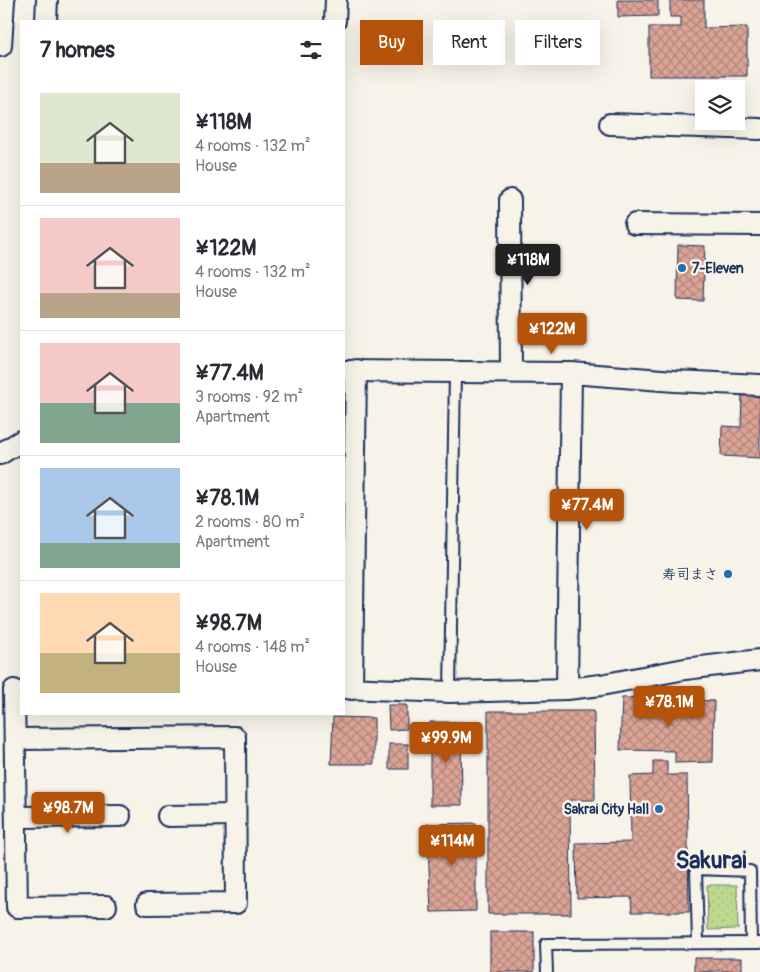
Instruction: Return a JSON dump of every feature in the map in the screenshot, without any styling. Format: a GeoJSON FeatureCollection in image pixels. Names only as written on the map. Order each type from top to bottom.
{"type":"FeatureCollection","features":[{"type":"Feature","properties":{"kind":"street"},"geometry":{"type":"LineString","coordinates":[[1,46],[4,0]]}},
{"type":"Feature","properties":{"kind":"street"},"geometry":{"type":"LineString","coordinates":[[46,20],[47,0]]}},
{"type":"Feature","properties":{"kind":"street"},"geometry":{"type":"LineString","coordinates":[[335,20],[336,0]]}},
{"type":"Feature","properties":{"kind":"street"},"geometry":{"type":"LineString","coordinates":[[610,124],[760,129]]}},
{"type":"Feature","properties":{"kind":"street"},"geometry":{"type":"LineString","coordinates":[[510,200],[511,372]]}},
{"type":"Feature","properties":{"kind":"street"},"geometry":{"type":"LineString","coordinates":[[635,224],[760,225]]}},
{"type":"Feature","properties":{"kind":"street"},"geometry":{"type":"LineString","coordinates":[[760,385],[635,379],[571,373],[350,370],[348,688],[450,692],[567,689],[601,685],[684,668],[760,660]]}},
{"type":"Feature","properties":{"kind":"street"},"geometry":{"type":"LineString","coordinates":[[567,689],[571,373]]}},
{"type":"Feature","properties":{"kind":"street"},"geometry":{"type":"LineString","coordinates":[[0,454],[20,442]]}},
{"type":"Feature","properties":{"kind":"street"},"geometry":{"type":"LineString","coordinates":[[12,690],[15,738],[17,907],[106,906]]}},
{"type":"Feature","properties":{"kind":"street"},"geometry":{"type":"LineString","coordinates":[[15,738],[236,737],[236,903],[148,904]]}},
{"type":"Feature","properties":{"kind":"street"},"geometry":{"type":"LineString","coordinates":[[168,816],[236,815]]}},
{"type":"Feature","properties":{"kind":"street"},"geometry":{"type":"LineString","coordinates":[[16,817],[120,816]]}},
{"type":"Feature","properties":{"kind":"lane"},"geometry":{"type":"LineString","coordinates":[[450,692],[455,372]]}},
{"type":"Feature","properties":{"kind":"lane"},"geometry":{"type":"LineString","coordinates":[[547,972],[546,944],[755,943],[750,871],[696,869],[698,943]]}},
{"type":"Feature","properties":{"kind":"green space"},"geometry":{"type":"Polygon","coordinates":[[[707,885],[737,885],[738,929],[708,930],[707,885]]]}},
{"type":"Feature","properties":{"kind":"building"},"geometry":{"type":"Polygon","coordinates":[[[618,0],[658,0],[658,16],[618,17],[618,0]]]}},
{"type":"Feature","properties":{"kind":"building"},"geometry":{"type":"Polygon","coordinates":[[[670,0],[704,0],[704,28],[747,27],[747,76],[649,76],[649,27],[681,27],[681,17],[670,17],[670,0]]]}},
{"type":"Feature","properties":{"kind":"building"},"geometry":{"type":"Polygon","coordinates":[[[678,245],[705,246],[703,301],[677,300],[678,245]]]}},
{"type":"Feature","properties":{"kind":"building"},"geometry":{"type":"Polygon","coordinates":[[[742,393],[760,394],[760,458],[721,456],[722,426],[741,427],[742,393]]]}},
{"type":"Feature","properties":{"kind":"building"},"geometry":{"type":"Polygon","coordinates":[[[661,696],[660,709],[677,711],[677,699],[714,701],[713,762],[675,763],[675,751],[620,750],[622,698],[661,696]]]}},
{"type":"Feature","properties":{"kind":"building"},"geometry":{"type":"Polygon","coordinates":[[[388,705],[407,705],[407,729],[389,730],[388,705]]]}},
{"type":"Feature","properties":{"kind":"building"},"geometry":{"type":"Polygon","coordinates":[[[488,711],[594,711],[595,800],[570,800],[571,914],[488,914],[488,711]]]}},
{"type":"Feature","properties":{"kind":"building"},"geometry":{"type":"Polygon","coordinates":[[[333,717],[374,718],[374,764],[331,764],[333,717]]]}},
{"type":"Feature","properties":{"kind":"building"},"geometry":{"type":"Polygon","coordinates":[[[430,722],[461,722],[462,805],[430,805],[430,722]]]}},
{"type":"Feature","properties":{"kind":"building"},"geometry":{"type":"Polygon","coordinates":[[[389,744],[408,744],[408,769],[389,769],[389,744]]]}},
{"type":"Feature","properties":{"kind":"building","name":"Sakrai City Hall"},"geometry":{"type":"Polygon","coordinates":[[[653,761],[667,761],[667,775],[687,775],[689,912],[632,912],[631,897],[577,898],[576,843],[631,842],[630,776],[653,775],[653,761]]]}},
{"type":"Feature","properties":{"kind":"building"},"geometry":{"type":"Polygon","coordinates":[[[476,823],[476,911],[431,912],[427,824],[476,823]]]}},
{"type":"Feature","properties":{"kind":"building"},"geometry":{"type":"Polygon","coordinates":[[[490,932],[534,932],[534,972],[490,972],[490,932]]]}},
{"type":"Feature","properties":{"kind":"building"},"geometry":{"type":"Polygon","coordinates":[[[694,958],[742,958],[742,970],[694,972],[694,958]]]}},
{"type":"Feature","properties":{"kind":"place","name":"7-Eleven"},"geometry":{"type":"Point","coordinates":[682,268]}},
{"type":"Feature","properties":{"kind":"place","name":"寿司まさ"},"geometry":{"type":"Point","coordinates":[728,574]}},
{"type":"Feature","properties":{"kind":"place","name":"Sakrai City Hall"},"geometry":{"type":"Point","coordinates":[659,809]}},
{"type":"Feature","properties":{"kind":"district","name":"Sakurai"},"geometry":{"type":"Point","coordinates":[711,860]}}]}
